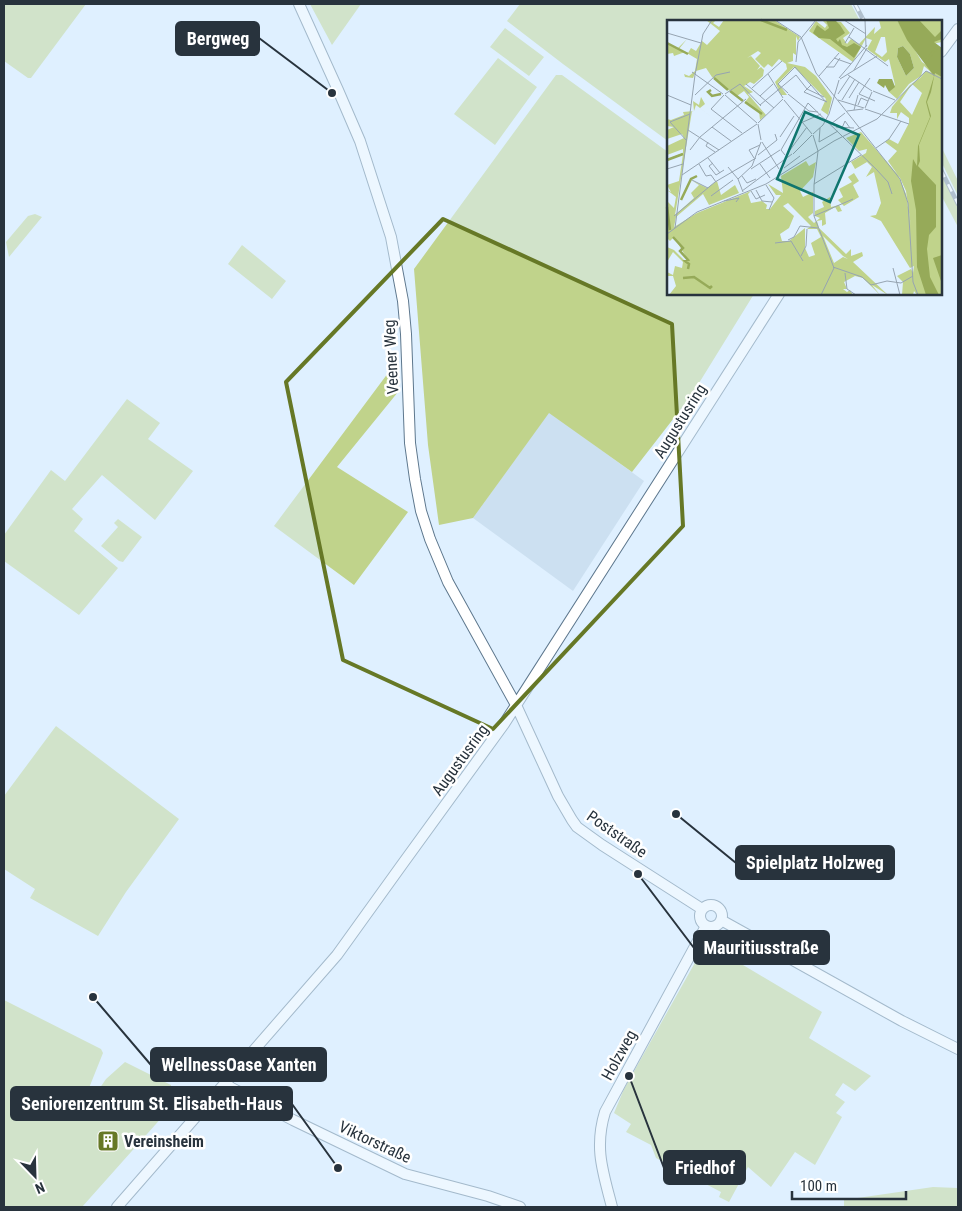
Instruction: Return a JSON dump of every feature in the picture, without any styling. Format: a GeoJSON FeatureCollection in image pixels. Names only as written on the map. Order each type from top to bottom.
{"type":"FeatureCollection","features":[{"type":"Feature","properties":{"kind":"main road","name":"Veener Weg"},"geometry":{"type":"LineString","coordinates":[[299,4],[357,134],[381,203],[394,249],[403,302],[406,334],[411,455],[421,511],[430,539],[448,582],[516,705]]}},
{"type":"Feature","properties":{"kind":"main road"},"geometry":{"type":"LineString","coordinates":[[942,51],[958,29]]}},
{"type":"Feature","properties":{"kind":"main road","name":"Augustusring"},"geometry":{"type":"LineString","coordinates":[[117,1207],[337,955],[516,705],[778,295]]}},
{"type":"Feature","properties":{"kind":"main road","name":"Poststraße"},"geometry":{"type":"LineString","coordinates":[[516,705],[562,804],[577,827],[702,909],[713,905],[718,907],[722,920],[902,1021],[958,1050]]}},
{"type":"Feature","properties":{"kind":"main road"},"geometry":{"type":"LineString","coordinates":[[702,909],[700,918],[706,926],[718,925],[722,920]]}},
{"type":"Feature","properties":{"kind":"main road","name":"Holzweg"},"geometry":{"type":"LineString","coordinates":[[612,1207],[600,1158],[600,1128],[605,1112],[706,926]]}},
{"type":"Feature","properties":{"kind":"main road","name":"Viktorstraße"},"geometry":{"type":"LineString","coordinates":[[224,1084],[293,1120],[406,1174],[488,1196],[520,1207]]}},
{"type":"Feature","properties":{"kind":"highlighted area"},"geometry":{"type":"Polygon","coordinates":[[[443,219],[672,324],[683,526],[493,729],[343,660],[286,382],[443,219]]]}},
{"type":"Feature","properties":{"kind":"shaded area"},"geometry":{"type":"Polygon","coordinates":[[[549,412],[644,481],[573,591],[473,518],[549,412]]]}},
{"type":"Feature","properties":{"kind":"green space"},"geometry":{"type":"Polygon","coordinates":[[[4,4],[86,4],[31,78],[28,78],[4,61],[4,4]]]}},
{"type":"Feature","properties":{"kind":"green space"},"geometry":{"type":"Polygon","coordinates":[[[310,4],[361,4],[332,45],[310,4]]]}},
{"type":"Feature","properties":{"kind":"green space"},"geometry":{"type":"Polygon","coordinates":[[[520,4],[851,4],[859,20],[667,20],[667,140],[507,21],[520,4]]]}},
{"type":"Feature","properties":{"kind":"green space"},"geometry":{"type":"Polygon","coordinates":[[[505,28],[544,57],[529,76],[490,47],[505,28]]]}},
{"type":"Feature","properties":{"kind":"green space"},"geometry":{"type":"Polygon","coordinates":[[[498,58],[537,87],[495,145],[454,114],[498,58]]]}},
{"type":"Feature","properties":{"kind":"green space"},"geometry":{"type":"Polygon","coordinates":[[[556,75],[562,75],[667,151],[667,295],[753,295],[691,396],[632,472],[549,413],[473,518],[439,525],[428,445],[414,269],[556,75]]]}},
{"type":"Feature","properties":{"kind":"green space"},"geometry":{"type":"Polygon","coordinates":[[[942,148],[958,181],[958,196],[942,163],[942,148]]]}},
{"type":"Feature","properties":{"kind":"green space"},"geometry":{"type":"Polygon","coordinates":[[[942,176],[958,208],[958,227],[942,197],[942,176]]]}},
{"type":"Feature","properties":{"kind":"green space"},"geometry":{"type":"Polygon","coordinates":[[[35,214],[42,217],[9,257],[6,242],[28,216],[35,214]]]}},
{"type":"Feature","properties":{"kind":"green space"},"geometry":{"type":"Polygon","coordinates":[[[242,245],[286,281],[272,299],[228,264],[242,245]]]}},
{"type":"Feature","properties":{"kind":"green space"},"geometry":{"type":"Polygon","coordinates":[[[397,361],[398,392],[337,467],[408,512],[354,585],[274,526],[397,361]]]}},
{"type":"Feature","properties":{"kind":"green space"},"geometry":{"type":"Polygon","coordinates":[[[127,399],[160,423],[148,439],[193,471],[155,520],[102,475],[72,509],[83,519],[74,531],[118,568],[79,615],[4,561],[4,535],[51,470],[65,481],[127,399]]]}},
{"type":"Feature","properties":{"kind":"green space"},"geometry":{"type":"Polygon","coordinates":[[[118,519],[142,537],[123,562],[119,561],[101,546],[118,527],[114,523],[118,519]]]}},
{"type":"Feature","properties":{"kind":"green space"},"geometry":{"type":"Polygon","coordinates":[[[56,726],[179,819],[126,892],[98,936],[30,898],[35,889],[4,869],[4,796],[56,726]]]}},
{"type":"Feature","properties":{"kind":"green space"},"geometry":{"type":"Polygon","coordinates":[[[706,943],[822,1012],[809,1038],[871,1076],[855,1091],[843,1083],[835,1095],[845,1102],[836,1113],[842,1117],[815,1165],[795,1152],[771,1187],[748,1167],[729,1202],[719,1197],[721,1192],[656,1158],[651,1145],[626,1132],[631,1124],[614,1113],[624,1089],[706,943]]]}},
{"type":"Feature","properties":{"kind":"green space"},"geometry":{"type":"Polygon","coordinates":[[[4,1000],[101,1049],[103,1053],[87,1093],[95,1095],[106,1079],[125,1062],[171,1085],[172,1106],[82,1207],[4,1207],[4,1000]]]}},
{"type":"Feature","properties":{"kind":"green space"},"geometry":{"type":"Polygon","coordinates":[[[933,1187],[958,1188],[958,1207],[844,1207],[844,1200],[933,1187]]]}},
{"type":"Feature","properties":{"kind":"railway"},"geometry":{"type":"LineString","coordinates":[[855,4],[863,20]]}},
{"type":"Feature","properties":{"kind":"railway"},"geometry":{"type":"LineString","coordinates":[[942,172],[958,204]]}},
{"type":"Feature","properties":{"kind":"place","name":"Bergweg"},"geometry":{"type":"Point","coordinates":[332,93]}},
{"type":"Feature","properties":{"kind":"place","name":"Spielplatz Holzweg"},"geometry":{"type":"Point","coordinates":[676,814]}},
{"type":"Feature","properties":{"kind":"place","name":"Mauritiusstraße"},"geometry":{"type":"Point","coordinates":[638,874]}},
{"type":"Feature","properties":{"kind":"place","name":"WellnessOase Xanten"},"geometry":{"type":"Point","coordinates":[93,997]}},
{"type":"Feature","properties":{"kind":"place","name":"Friedhof"},"geometry":{"type":"Point","coordinates":[629,1076]}},
{"type":"Feature","properties":{"kind":"place","name":"Vereinsheim"},"geometry":{"type":"Point","coordinates":[108,1141]}},
{"type":"Feature","properties":{"kind":"place","name":"Seniorenzentrum St. Elisabeth-Haus"},"geometry":{"type":"Point","coordinates":[338,1168]}}]}
